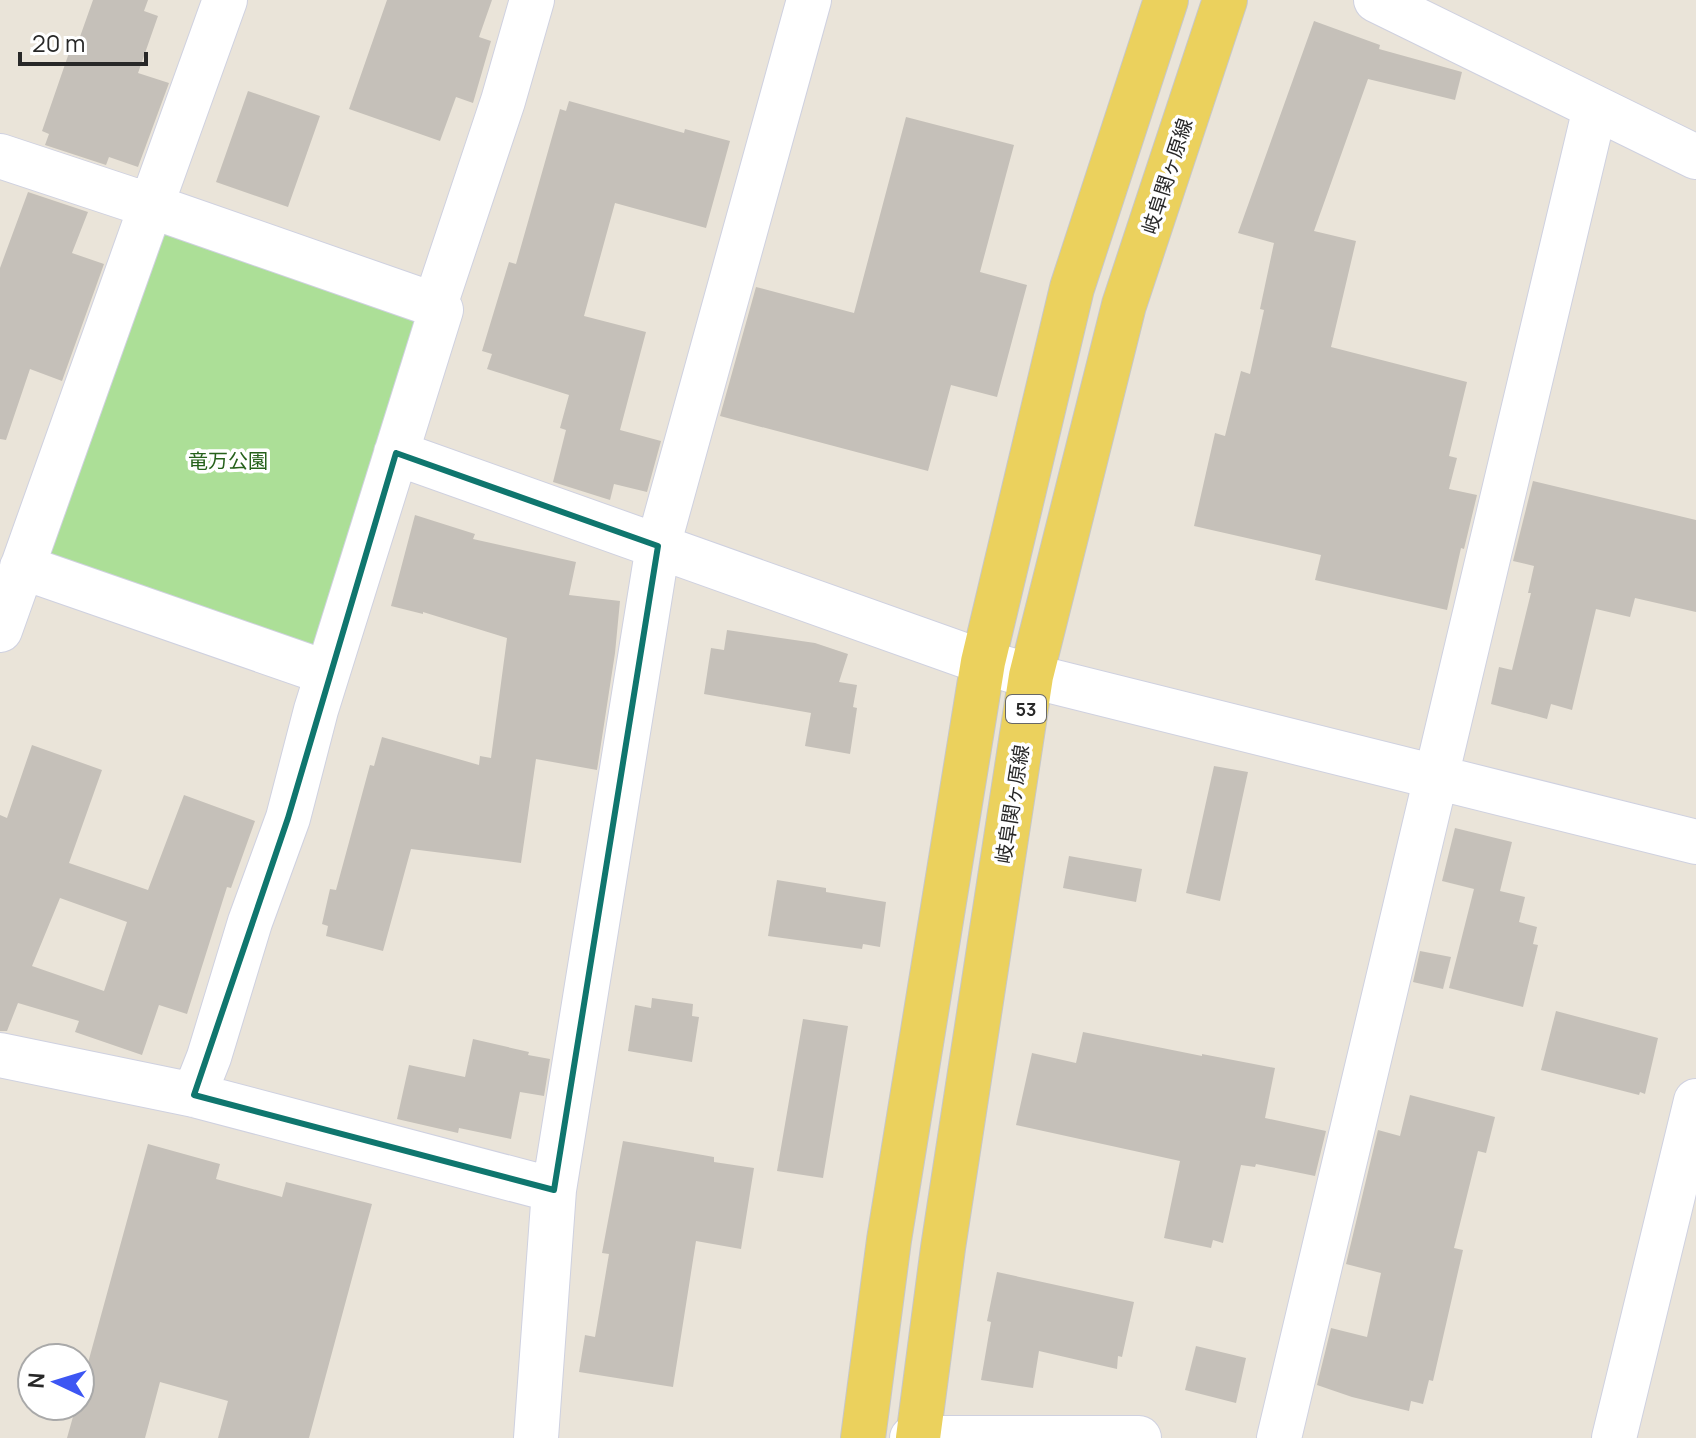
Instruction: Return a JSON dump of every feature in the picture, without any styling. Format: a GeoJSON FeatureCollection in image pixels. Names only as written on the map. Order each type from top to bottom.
{"type":"FeatureCollection","features":[{"type":"Feature","properties":{"kind":"main road","name":"53"},"geometry":{"type":"LineString","coordinates":[[863,1438],[891,1224],[983,662],[1072,288],[1166,0]]}},
{"type":"Feature","properties":{"kind":"main road","name":"岐阜関ヶ原線"},"geometry":{"type":"LineString","coordinates":[[916,1438],[1031,676],[1124,305],[1225,0]]}},
{"type":"Feature","properties":{"kind":"street"},"geometry":{"type":"LineString","coordinates":[[0,630],[225,0]]}},
{"type":"Feature","properties":{"kind":"street"},"geometry":{"type":"LineString","coordinates":[[435,305],[503,101],[532,0]]}},
{"type":"Feature","properties":{"kind":"street"},"geometry":{"type":"LineString","coordinates":[[536,1438],[554,1190],[658,546],[809,0]]}},
{"type":"Feature","properties":{"kind":"street"},"geometry":{"type":"LineString","coordinates":[[1376,0],[1696,157]]}},
{"type":"Feature","properties":{"kind":"street"},"geometry":{"type":"LineString","coordinates":[[1279,1438],[1595,108]]}},
{"type":"Feature","properties":{"kind":"street"},"geometry":{"type":"LineString","coordinates":[[0,156],[435,305],[441,310],[327,673],[288,818],[250,922],[209,1057],[194,1095]]}},
{"type":"Feature","properties":{"kind":"street"},"geometry":{"type":"LineString","coordinates":[[396,453],[983,662],[1696,842]]}},
{"type":"Feature","properties":{"kind":"street"},"geometry":{"type":"LineString","coordinates":[[22,567],[327,673]]}},
{"type":"Feature","properties":{"kind":"street"},"geometry":{"type":"LineString","coordinates":[[0,1055],[194,1095],[554,1190]]}},
{"type":"Feature","properties":{"kind":"street"},"geometry":{"type":"LineString","coordinates":[[1614,1438],[1696,1101]]}},
{"type":"Feature","properties":{"kind":"street"},"geometry":{"type":"LineString","coordinates":[[916,1438],[1139,1438]]}},
{"type":"Feature","properties":{"kind":"highlighted area"},"geometry":{"type":"Polygon","coordinates":[[[396,453],[658,546],[554,1190],[194,1095],[288,818],[396,453]]]}},
{"type":"Feature","properties":{"kind":"green space","name":"竜万公園"},"geometry":{"type":"Polygon","coordinates":[[[160,222],[426,315],[318,656],[40,558],[160,222]]]}},
{"type":"Feature","properties":{"kind":"building"},"geometry":{"type":"Polygon","coordinates":[[[93,0],[148,0],[144,11],[158,16],[138,73],[169,83],[138,167],[109,157],[106,165],[45,145],[49,134],[42,131],[71,47],[76,48],[93,0]]]}},
{"type":"Feature","properties":{"kind":"building"},"geometry":{"type":"Polygon","coordinates":[[[387,0],[492,0],[479,37],[491,41],[473,103],[456,97],[440,141],[349,109],[387,0]]]}},
{"type":"Feature","properties":{"kind":"building"},"geometry":{"type":"Polygon","coordinates":[[[1314,21],[1380,45],[1379,49],[1462,72],[1455,100],[1368,79],[1314,231],[1356,241],[1331,347],[1467,382],[1449,456],[1457,458],[1449,489],[1477,495],[1447,610],[1315,580],[1321,555],[1194,526],[1215,433],[1225,436],[1241,371],[1250,374],[1264,310],[1260,309],[1274,243],[1238,233],[1314,21]]]}},
{"type":"Feature","properties":{"kind":"building"},"geometry":{"type":"Polygon","coordinates":[[[248,91],[320,116],[288,207],[216,182],[248,91]]]}},
{"type":"Feature","properties":{"kind":"building"},"geometry":{"type":"Polygon","coordinates":[[[569,101],[684,133],[685,129],[730,141],[706,228],[615,203],[584,316],[646,332],[620,430],[661,441],[647,492],[614,484],[610,500],[553,482],[566,430],[560,428],[569,395],[487,369],[492,354],[482,351],[509,262],[516,264],[560,109],[566,111],[569,101]]]}},
{"type":"Feature","properties":{"kind":"building"},"geometry":{"type":"Polygon","coordinates":[[[906,117],[1014,145],[980,272],[1027,285],[997,397],[951,385],[928,471],[720,416],[756,287],[854,313],[906,117]]]}},
{"type":"Feature","properties":{"kind":"building"},"geometry":{"type":"Polygon","coordinates":[[[28,192],[88,212],[72,253],[104,264],[62,381],[30,369],[6,440],[0,439],[0,268],[28,192]]]}},
{"type":"Feature","properties":{"kind":"building"},"geometry":{"type":"Polygon","coordinates":[[[1533,481],[1696,520],[1696,612],[1635,598],[1630,617],[1596,609],[1572,710],[1551,704],[1547,719],[1491,704],[1499,667],[1512,670],[1531,593],[1528,593],[1534,566],[1513,561],[1533,481]]]}},
{"type":"Feature","properties":{"kind":"building"},"geometry":{"type":"Polygon","coordinates":[[[415,515],[475,534],[473,539],[576,562],[569,595],[620,601],[597,770],[536,759],[521,863],[411,849],[383,951],[326,936],[328,926],[322,924],[330,889],[336,890],[370,765],[374,766],[382,737],[479,765],[480,756],[491,758],[507,638],[423,612],[391,606],[415,515]]]}},
{"type":"Feature","properties":{"kind":"building"},"geometry":{"type":"Polygon","coordinates":[[[727,630],[815,643],[848,654],[839,682],[857,685],[850,754],[805,746],[811,713],[704,694],[711,648],[724,650],[727,630]]]}},
{"type":"Feature","properties":{"kind":"building"},"geometry":{"type":"Polygon","coordinates":[[[32,745],[102,770],[69,863],[148,890],[184,795],[255,821],[231,888],[227,887],[187,1014],[159,1005],[142,1055],[75,1032],[79,1021],[18,1003],[7,1031],[0,1031],[0,815],[7,818],[32,745]],[[60,898],[32,966],[104,991],[127,922],[60,898]]]}},
{"type":"Feature","properties":{"kind":"building"},"geometry":{"type":"Polygon","coordinates":[[[1214,766],[1248,772],[1220,901],[1186,893],[1214,766]]]}},
{"type":"Feature","properties":{"kind":"building"},"geometry":{"type":"Polygon","coordinates":[[[1455,828],[1512,842],[1500,891],[1525,897],[1519,922],[1537,927],[1533,944],[1538,945],[1523,1007],[1449,988],[1474,889],[1442,881],[1455,828]]]}},
{"type":"Feature","properties":{"kind":"building"},"geometry":{"type":"Polygon","coordinates":[[[1069,856],[1142,869],[1136,902],[1063,888],[1069,856]]]}},
{"type":"Feature","properties":{"kind":"building"},"geometry":{"type":"Polygon","coordinates":[[[777,880],[886,902],[880,947],[863,944],[862,949],[768,936],[777,880]]]}},
{"type":"Feature","properties":{"kind":"building"},"geometry":{"type":"Polygon","coordinates":[[[1420,951],[1451,957],[1443,989],[1413,982],[1420,951]]]}},
{"type":"Feature","properties":{"kind":"building"},"geometry":{"type":"Polygon","coordinates":[[[652,998],[693,1004],[692,1016],[699,1017],[692,1062],[628,1051],[635,1005],[651,1008],[652,998]]]}},
{"type":"Feature","properties":{"kind":"building"},"geometry":{"type":"Polygon","coordinates":[[[1556,1011],[1658,1038],[1645,1094],[1541,1070],[1556,1011]]]}},
{"type":"Feature","properties":{"kind":"building"},"geometry":{"type":"Polygon","coordinates":[[[803,1019],[848,1026],[823,1178],[777,1171],[803,1019]]]}},
{"type":"Feature","properties":{"kind":"building"},"geometry":{"type":"Polygon","coordinates":[[[1083,1032],[1275,1068],[1265,1118],[1326,1131],[1315,1176],[1256,1164],[1255,1167],[1241,1165],[1223,1243],[1213,1240],[1211,1248],[1164,1238],[1180,1161],[1016,1125],[1032,1053],[1076,1063],[1083,1032]]]}},
{"type":"Feature","properties":{"kind":"building"},"geometry":{"type":"Polygon","coordinates":[[[473,1039],[550,1059],[544,1096],[520,1092],[511,1139],[459,1128],[458,1133],[397,1119],[409,1065],[465,1077],[473,1039]]]}},
{"type":"Feature","properties":{"kind":"building"},"geometry":{"type":"Polygon","coordinates":[[[1410,1095],[1495,1117],[1486,1153],[1478,1151],[1454,1248],[1463,1250],[1433,1381],[1429,1380],[1423,1404],[1411,1401],[1409,1411],[1317,1385],[1331,1328],[1367,1337],[1381,1273],[1346,1264],[1378,1130],[1400,1136],[1410,1095]]]}},
{"type":"Feature","properties":{"kind":"building"},"geometry":{"type":"Polygon","coordinates":[[[623,1141],[714,1157],[714,1162],[754,1168],[741,1249],[696,1241],[673,1387],[579,1372],[585,1335],[595,1337],[609,1254],[602,1253],[623,1141]]]}},
{"type":"Feature","properties":{"kind":"building"},"geometry":{"type":"Polygon","coordinates":[[[148,1144],[220,1164],[216,1179],[282,1197],[286,1182],[372,1204],[309,1438],[218,1438],[228,1401],[160,1382],[145,1438],[67,1438],[72,1422],[96,1422],[94,1342],[148,1144]]]}},
{"type":"Feature","properties":{"kind":"building"},"geometry":{"type":"Polygon","coordinates":[[[997,1272],[1134,1302],[1117,1369],[1039,1351],[1033,1388],[981,1380],[991,1322],[987,1321],[997,1272]]]}},
{"type":"Feature","properties":{"kind":"building"},"geometry":{"type":"Polygon","coordinates":[[[1196,1346],[1246,1358],[1236,1403],[1185,1390],[1196,1346]]]}}]}
